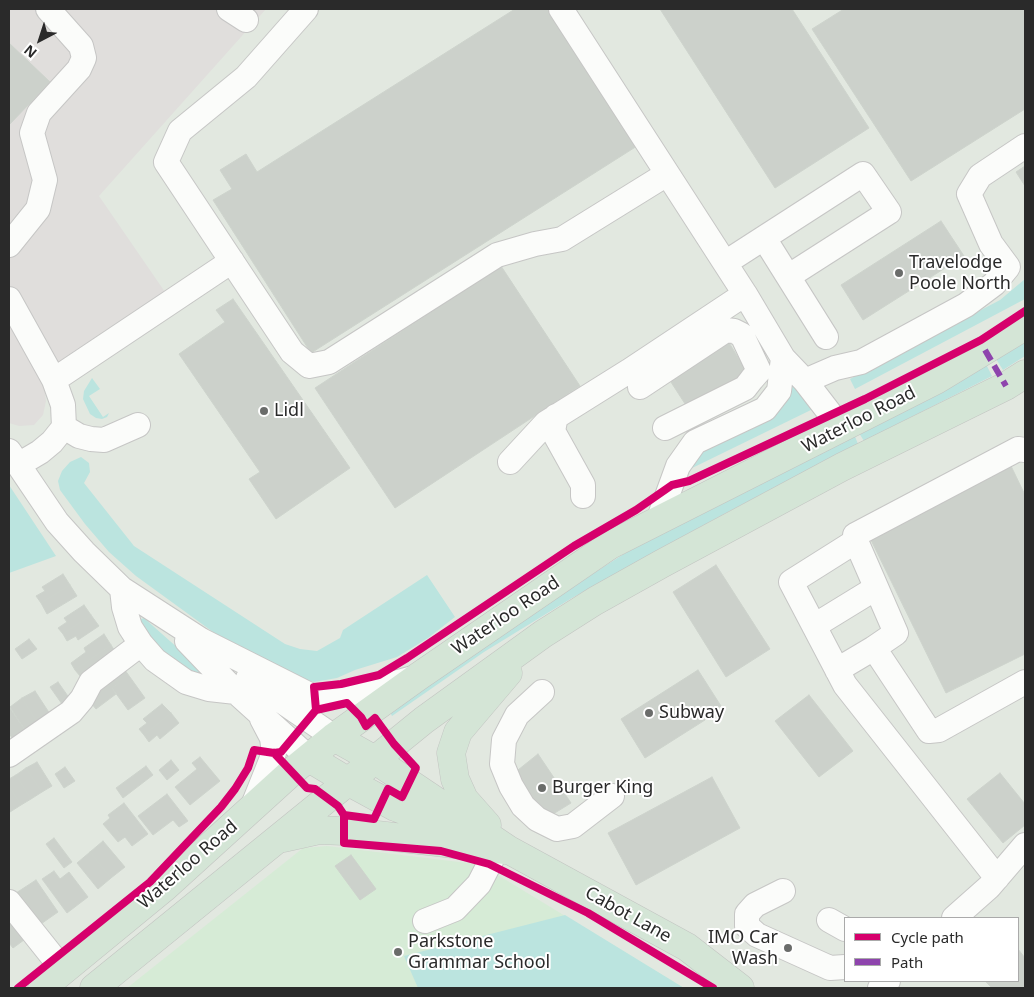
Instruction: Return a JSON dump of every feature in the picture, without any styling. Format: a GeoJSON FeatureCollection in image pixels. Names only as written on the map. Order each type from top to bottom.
{"type":"FeatureCollection","features":[{"type":"Feature","properties":{"kind":"main road","name":"Waterloo Road"},"geometry":{"type":"LineString","coordinates":[[42,988],[165,887],[334,737],[419,676],[610,546],[936,380],[1025,326]]}},
{"type":"Feature","properties":{"kind":"main road","name":"Waterloo Road"},"geometry":{"type":"LineString","coordinates":[[94,988],[424,720],[543,634],[595,601],[662,563],[842,467],[960,409],[1025,374]]}},
{"type":"Feature","properties":{"kind":"main road"},"geometry":{"type":"LineString","coordinates":[[503,849],[464,799],[455,779],[451,753],[458,732],[543,634]]}},
{"type":"Feature","properties":{"kind":"main road","name":"Cabot Lane"},"geometry":{"type":"LineString","coordinates":[[334,737],[374,760],[503,849],[687,948],[740,988]]}},
{"type":"Feature","properties":{"kind":"main road","name":"Cabot Lane"},"geometry":{"type":"LineString","coordinates":[[309,758],[395,808],[503,849]]}},
{"type":"Feature","properties":{"kind":"main road"},"geometry":{"type":"LineString","coordinates":[[279,838],[318,830],[344,831],[503,849]]}},
{"type":"Feature","properties":{"kind":"street"},"geometry":{"type":"LineString","coordinates":[[9,245],[38,209],[45,180],[32,133],[39,113],[79,69],[84,58],[81,46],[48,9]]}},
{"type":"Feature","properties":{"kind":"street"},"geometry":{"type":"LineString","coordinates":[[306,9],[246,78],[180,131],[166,162],[292,352],[309,366],[329,362],[497,255],[535,244],[562,239],[667,174]]}},
{"type":"Feature","properties":{"kind":"street"},"geometry":{"type":"LineString","coordinates":[[561,9],[745,294],[783,358],[805,381],[842,429]]}},
{"type":"Feature","properties":{"kind":"street"},"geometry":{"type":"LineString","coordinates":[[805,381],[835,368],[861,362],[966,305],[994,284],[1017,260],[991,244],[969,194],[980,176],[1025,146]]}},
{"type":"Feature","properties":{"kind":"street"},"geometry":{"type":"LineString","coordinates":[[725,263],[863,174],[889,212],[789,276]]}},
{"type":"Feature","properties":{"kind":"street"},"geometry":{"type":"LineString","coordinates":[[764,238],[826,336]]}},
{"type":"Feature","properties":{"kind":"street"},"geometry":{"type":"LineString","coordinates":[[54,380],[232,261]]}},
{"type":"Feature","properties":{"kind":"street"},"geometry":{"type":"LineString","coordinates":[[510,462],[546,423],[629,371],[745,294]]}},
{"type":"Feature","properties":{"kind":"street"},"geometry":{"type":"LineString","coordinates":[[9,300],[54,380],[63,405],[64,427],[52,442],[40,452],[13,458],[57,522],[84,552],[122,589],[194,647],[236,692],[309,758]]}},
{"type":"Feature","properties":{"kind":"street"},"geometry":{"type":"LineString","coordinates":[[640,387],[726,330],[742,335],[759,371],[745,388],[665,428]]}},
{"type":"Feature","properties":{"kind":"street"},"geometry":{"type":"LineString","coordinates":[[658,521],[678,466],[696,442],[766,409],[779,391],[783,358]]}},
{"type":"Feature","properties":{"kind":"street"},"geometry":{"type":"LineString","coordinates":[[556,416],[553,431],[583,485],[584,496]]}},
{"type":"Feature","properties":{"kind":"street"},"geometry":{"type":"LineString","coordinates":[[64,427],[79,436],[104,440],[138,425]]}},
{"type":"Feature","properties":{"kind":"street"},"geometry":{"type":"LineString","coordinates":[[837,670],[896,634],[856,542],[855,535],[1018,449],[1025,450]]}},
{"type":"Feature","properties":{"kind":"street"},"geometry":{"type":"LineString","coordinates":[[856,542],[791,582],[845,685],[997,878]]}},
{"type":"Feature","properties":{"kind":"street"},"geometry":{"type":"LineString","coordinates":[[814,626],[876,588]]}},
{"type":"Feature","properties":{"kind":"street"},"geometry":{"type":"LineString","coordinates":[[122,589],[124,607],[130,627],[155,660],[168,672],[186,682],[208,689],[236,692]]}},
{"type":"Feature","properties":{"kind":"street"},"geometry":{"type":"LineString","coordinates":[[141,603],[201,640],[314,696],[357,693],[419,676]]}},
{"type":"Feature","properties":{"kind":"street"},"geometry":{"type":"LineString","coordinates":[[9,755],[71,712],[82,699],[91,682],[142,644]]}},
{"type":"Feature","properties":{"kind":"street"},"geometry":{"type":"LineString","coordinates":[[194,647],[245,676],[334,737]]}},
{"type":"Feature","properties":{"kind":"street"},"geometry":{"type":"LineString","coordinates":[[874,648],[929,731],[938,730],[1025,682]]}},
{"type":"Feature","properties":{"kind":"street"},"geometry":{"type":"LineString","coordinates":[[542,692],[518,716],[504,740],[502,764],[511,786],[523,806],[538,819],[557,829],[573,826],[612,796]]}},
{"type":"Feature","properties":{"kind":"street"},"geometry":{"type":"LineString","coordinates":[[252,808],[274,753],[272,738],[259,713]]}},
{"type":"Feature","properties":{"kind":"street"},"geometry":{"type":"LineString","coordinates":[[955,917],[997,878],[1025,845]]}},
{"type":"Feature","properties":{"kind":"street"},"geometry":{"type":"LineString","coordinates":[[425,921],[455,909],[479,884],[503,849]]}},
{"type":"Feature","properties":{"kind":"street"},"geometry":{"type":"LineString","coordinates":[[783,891],[755,904],[747,914],[747,926],[757,935],[830,968],[844,967]]}},
{"type":"Feature","properties":{"kind":"street"},"geometry":{"type":"LineString","coordinates":[[9,902],[64,971]]}},
{"type":"Feature","properties":{"kind":"shaded area"},"geometry":{"type":"Polygon","coordinates":[[[9,9],[266,9],[99,196],[165,292],[44,386],[46,401],[43,415],[34,425],[19,426],[9,423],[9,9]]]}},
{"type":"Feature","properties":{"kind":"shaded area"},"geometry":{"type":"Polygon","coordinates":[[[1025,279],[1025,299],[855,389],[850,379],[1000,300],[1025,279]]]}},
{"type":"Feature","properties":{"kind":"shaded area"},"geometry":{"type":"Polygon","coordinates":[[[1025,340],[1025,356],[1003,370],[996,359],[1025,340]]]}},
{"type":"Feature","properties":{"kind":"shaded area"},"geometry":{"type":"Polygon","coordinates":[[[986,364],[992,376],[864,441],[859,433],[986,364]]]}},
{"type":"Feature","properties":{"kind":"shaded area"},"geometry":{"type":"Polygon","coordinates":[[[92,378],[100,389],[89,396],[103,417],[109,413],[107,417],[102,419],[90,414],[83,399],[84,391],[92,378]]]}},
{"type":"Feature","properties":{"kind":"shaded area"},"geometry":{"type":"Polygon","coordinates":[[[796,380],[815,408],[684,472],[696,449],[785,402],[796,380]]]}},
{"type":"Feature","properties":{"kind":"shaded area"},"geometry":{"type":"Polygon","coordinates":[[[854,434],[858,444],[724,514],[572,598],[484,652],[392,716],[389,710],[666,527],[854,434]]]}},
{"type":"Feature","properties":{"kind":"shaded area"},"geometry":{"type":"Polygon","coordinates":[[[81,457],[89,463],[90,472],[84,483],[134,546],[285,644],[300,649],[317,651],[340,638],[343,630],[427,575],[455,617],[428,638],[397,657],[355,670],[337,678],[314,682],[301,678],[213,632],[136,576],[109,552],[60,490],[58,481],[62,471],[70,462],[81,457]]]}},
{"type":"Feature","properties":{"kind":"shaded area"},"geometry":{"type":"Polygon","coordinates":[[[9,485],[56,556],[9,573],[9,485]]]}},
{"type":"Feature","properties":{"kind":"shaded area"},"geometry":{"type":"Polygon","coordinates":[[[144,618],[197,665],[207,678],[176,667],[151,637],[141,621],[144,618]]]}},
{"type":"Feature","properties":{"kind":"shaded area","name":"Parkstone Grammar School"},"geometry":{"type":"Polygon","coordinates":[[[327,846],[476,864],[496,874],[684,988],[127,988],[303,848],[327,846]]]}},
{"type":"Feature","properties":{"kind":"shaded area"},"geometry":{"type":"Polygon","coordinates":[[[565,915],[684,988],[418,988],[404,956],[565,915]]]}},
{"type":"Feature","properties":{"kind":"building"},"geometry":{"type":"Polygon","coordinates":[[[515,9],[550,9],[637,146],[311,353],[213,200],[232,189],[220,170],[246,154],[257,172],[515,9]]]}},
{"type":"Feature","properties":{"kind":"building"},"geometry":{"type":"Polygon","coordinates":[[[660,9],[792,9],[869,128],[775,188],[660,9]]]}},
{"type":"Feature","properties":{"kind":"building"},"geometry":{"type":"Polygon","coordinates":[[[844,9],[1025,9],[1025,109],[911,181],[812,29],[844,9]]]}},
{"type":"Feature","properties":{"kind":"building"},"geometry":{"type":"Polygon","coordinates":[[[9,43],[50,82],[9,125],[9,43]]]}},
{"type":"Feature","properties":{"kind":"building"},"geometry":{"type":"Polygon","coordinates":[[[1025,166],[1025,186],[1016,172],[1025,166]]]}},
{"type":"Feature","properties":{"kind":"building","name":"Travelodge Poole North"},"geometry":{"type":"Polygon","coordinates":[[[941,221],[964,256],[863,320],[841,285],[941,221]]]}},
{"type":"Feature","properties":{"kind":"building"},"geometry":{"type":"Polygon","coordinates":[[[501,266],[580,386],[395,508],[315,388],[501,266]]]}},
{"type":"Feature","properties":{"kind":"building","name":"Lidl"},"geometry":{"type":"Polygon","coordinates":[[[233,299],[350,468],[276,519],[249,479],[260,472],[179,354],[225,322],[216,310],[233,299]]]}},
{"type":"Feature","properties":{"kind":"building"},"geometry":{"type":"Polygon","coordinates":[[[728,341],[747,372],[689,410],[669,379],[728,341]]]}},
{"type":"Feature","properties":{"kind":"building"},"geometry":{"type":"Polygon","coordinates":[[[1011,466],[1025,495],[1025,654],[946,693],[869,536],[1011,466]]]}},
{"type":"Feature","properties":{"kind":"building"},"geometry":{"type":"Polygon","coordinates":[[[716,565],[770,649],[726,677],[673,592],[716,565]]]}},
{"type":"Feature","properties":{"kind":"building"},"geometry":{"type":"Polygon","coordinates":[[[63,574],[70,585],[41,603],[36,596],[45,591],[42,587],[63,574]]]}},
{"type":"Feature","properties":{"kind":"building"},"geometry":{"type":"Polygon","coordinates":[[[70,585],[77,596],[47,614],[41,603],[70,585]]]}},
{"type":"Feature","properties":{"kind":"building"},"geometry":{"type":"Polygon","coordinates":[[[84,605],[91,615],[63,634],[58,628],[67,622],[64,618],[84,605]]]}},
{"type":"Feature","properties":{"kind":"building"},"geometry":{"type":"Polygon","coordinates":[[[91,615],[99,626],[78,640],[76,636],[67,641],[63,634],[91,615]]]}},
{"type":"Feature","properties":{"kind":"building"},"geometry":{"type":"Polygon","coordinates":[[[104,634],[111,645],[75,670],[71,663],[86,652],[84,648],[104,634]]]}},
{"type":"Feature","properties":{"kind":"building"},"geometry":{"type":"Polygon","coordinates":[[[29,639],[37,649],[22,659],[15,649],[29,639]]]}},
{"type":"Feature","properties":{"kind":"building"},"geometry":{"type":"Polygon","coordinates":[[[111,645],[118,656],[95,665],[80,676],[75,670],[111,645]]]}},
{"type":"Feature","properties":{"kind":"building"},"geometry":{"type":"Polygon","coordinates":[[[122,666],[145,698],[128,710],[112,688],[119,683],[112,673],[122,666]]]}},
{"type":"Feature","properties":{"kind":"building"},"geometry":{"type":"Polygon","coordinates":[[[698,670],[721,706],[703,717],[705,720],[645,758],[621,719],[698,670]]]}},
{"type":"Feature","properties":{"kind":"building"},"geometry":{"type":"Polygon","coordinates":[[[112,673],[119,683],[112,688],[116,694],[96,709],[87,698],[112,673]]]}},
{"type":"Feature","properties":{"kind":"building"},"geometry":{"type":"Polygon","coordinates":[[[58,682],[70,699],[62,704],[50,687],[58,682]]]}},
{"type":"Feature","properties":{"kind":"building"},"geometry":{"type":"Polygon","coordinates":[[[35,691],[50,714],[37,722],[22,698],[35,691]]]}},
{"type":"Feature","properties":{"kind":"building"},"geometry":{"type":"Polygon","coordinates":[[[809,695],[853,751],[819,777],[775,721],[809,695]]]}},
{"type":"Feature","properties":{"kind":"building"},"geometry":{"type":"Polygon","coordinates":[[[22,698],[37,722],[25,730],[10,707],[22,698]]]}},
{"type":"Feature","properties":{"kind":"building"},"geometry":{"type":"Polygon","coordinates":[[[162,704],[171,713],[144,735],[139,729],[147,723],[143,719],[162,704]]]}},
{"type":"Feature","properties":{"kind":"building"},"geometry":{"type":"Polygon","coordinates":[[[9,707],[25,730],[12,738],[9,733],[9,707]]]}},
{"type":"Feature","properties":{"kind":"building"},"geometry":{"type":"Polygon","coordinates":[[[171,713],[179,723],[160,739],[157,735],[149,742],[144,735],[171,713]]]}},
{"type":"Feature","properties":{"kind":"building","name":"Burger King"},"geometry":{"type":"Polygon","coordinates":[[[538,754],[571,803],[545,819],[513,774],[538,754]]]}},
{"type":"Feature","properties":{"kind":"building"},"geometry":{"type":"Polygon","coordinates":[[[200,757],[220,781],[190,805],[175,787],[197,769],[192,763],[200,757]]]}},
{"type":"Feature","properties":{"kind":"building"},"geometry":{"type":"Polygon","coordinates":[[[171,760],[179,770],[167,780],[159,770],[171,760]]]}},
{"type":"Feature","properties":{"kind":"building"},"geometry":{"type":"Polygon","coordinates":[[[37,762],[52,786],[42,792],[26,768],[37,762]]]}},
{"type":"Feature","properties":{"kind":"building"},"geometry":{"type":"Polygon","coordinates":[[[146,766],[153,775],[123,798],[116,788],[146,766]]]}},
{"type":"Feature","properties":{"kind":"building"},"geometry":{"type":"Polygon","coordinates":[[[65,767],[75,781],[64,788],[55,774],[65,767]]]}},
{"type":"Feature","properties":{"kind":"building"},"geometry":{"type":"Polygon","coordinates":[[[26,768],[42,792],[31,799],[16,775],[26,768]]]}},
{"type":"Feature","properties":{"kind":"building"},"geometry":{"type":"Polygon","coordinates":[[[1000,773],[1025,804],[1025,825],[1003,843],[967,799],[1000,773]]]}},
{"type":"Feature","properties":{"kind":"building"},"geometry":{"type":"Polygon","coordinates":[[[16,775],[31,799],[21,805],[9,786],[9,779],[16,775]]]}},
{"type":"Feature","properties":{"kind":"building"},"geometry":{"type":"Polygon","coordinates":[[[712,777],[740,828],[636,885],[608,833],[712,777]]]}},
{"type":"Feature","properties":{"kind":"building"},"geometry":{"type":"Polygon","coordinates":[[[9,786],[21,805],[10,812],[9,810],[9,786]]]}},
{"type":"Feature","properties":{"kind":"building"},"geometry":{"type":"Polygon","coordinates":[[[167,794],[188,821],[179,827],[173,820],[153,835],[138,816],[167,794]]]}},
{"type":"Feature","properties":{"kind":"building"},"geometry":{"type":"Polygon","coordinates":[[[124,803],[148,834],[132,846],[125,837],[118,842],[103,824],[110,818],[108,815],[124,803]]]}},
{"type":"Feature","properties":{"kind":"building"},"geometry":{"type":"Polygon","coordinates":[[[54,838],[72,862],[64,868],[46,844],[54,838]]]}},
{"type":"Feature","properties":{"kind":"building"},"geometry":{"type":"Polygon","coordinates":[[[103,841],[125,867],[111,878],[90,852],[103,841]]]}},
{"type":"Feature","properties":{"kind":"building"},"geometry":{"type":"Polygon","coordinates":[[[90,852],[111,878],[98,889],[77,863],[90,852]]]}},
{"type":"Feature","properties":{"kind":"building"},"geometry":{"type":"Polygon","coordinates":[[[351,855],[376,889],[360,900],[335,866],[351,855]]]}},
{"type":"Feature","properties":{"kind":"building"},"geometry":{"type":"Polygon","coordinates":[[[54,871],[60,879],[69,872],[88,897],[67,913],[42,879],[54,871]]]}},
{"type":"Feature","properties":{"kind":"building"},"geometry":{"type":"Polygon","coordinates":[[[36,880],[58,912],[38,926],[16,893],[36,880]]]}},
{"type":"Feature","properties":{"kind":"building"},"geometry":{"type":"Polygon","coordinates":[[[9,913],[28,937],[13,948],[9,943],[9,913]]]}},
{"type":"Feature","properties":{"kind":"building"},"geometry":{"type":"Polygon","coordinates":[[[1019,950],[1025,958],[1025,988],[992,988],[986,982],[1019,982],[1019,950]]]}},
{"type":"Feature","properties":{"kind":"marked path"},"geometry":{"type":"LineString","coordinates":[[985,350],[1006,386]]}},
{"type":"Feature","properties":{"kind":"cycle path"},"geometry":{"type":"LineString","coordinates":[[18,988],[150,882],[221,807],[248,768],[254,750],[274,753],[281,752],[316,710],[314,687],[341,684],[379,675],[574,546],[636,510],[672,485],[689,481],[865,399],[981,340],[1025,311]]}},
{"type":"Feature","properties":{"kind":"cycle path"},"geometry":{"type":"LineString","coordinates":[[316,710],[347,703],[361,717],[366,726],[375,718],[394,744],[416,768],[402,797],[388,789],[374,819],[344,815]]}},
{"type":"Feature","properties":{"kind":"cycle path"},"geometry":{"type":"LineString","coordinates":[[274,753],[307,788],[315,789],[338,806],[344,815],[344,843],[441,851],[489,864],[588,913],[713,988]]}},
{"type":"Feature","properties":{"kind":"place","name":"Travelodge Poole North"},"geometry":{"type":"Point","coordinates":[899,273]}},
{"type":"Feature","properties":{"kind":"place","name":"Lidl"},"geometry":{"type":"Point","coordinates":[264,411]}},
{"type":"Feature","properties":{"kind":"place","name":"Subway"},"geometry":{"type":"Point","coordinates":[649,713]}},
{"type":"Feature","properties":{"kind":"place","name":"Burger King"},"geometry":{"type":"Point","coordinates":[542,788]}},
{"type":"Feature","properties":{"kind":"place","name":"IMO Car Wash"},"geometry":{"type":"Point","coordinates":[788,948]}},
{"type":"Feature","properties":{"kind":"place","name":"Parkstone Grammar School"},"geometry":{"type":"Point","coordinates":[398,952]}}]}
